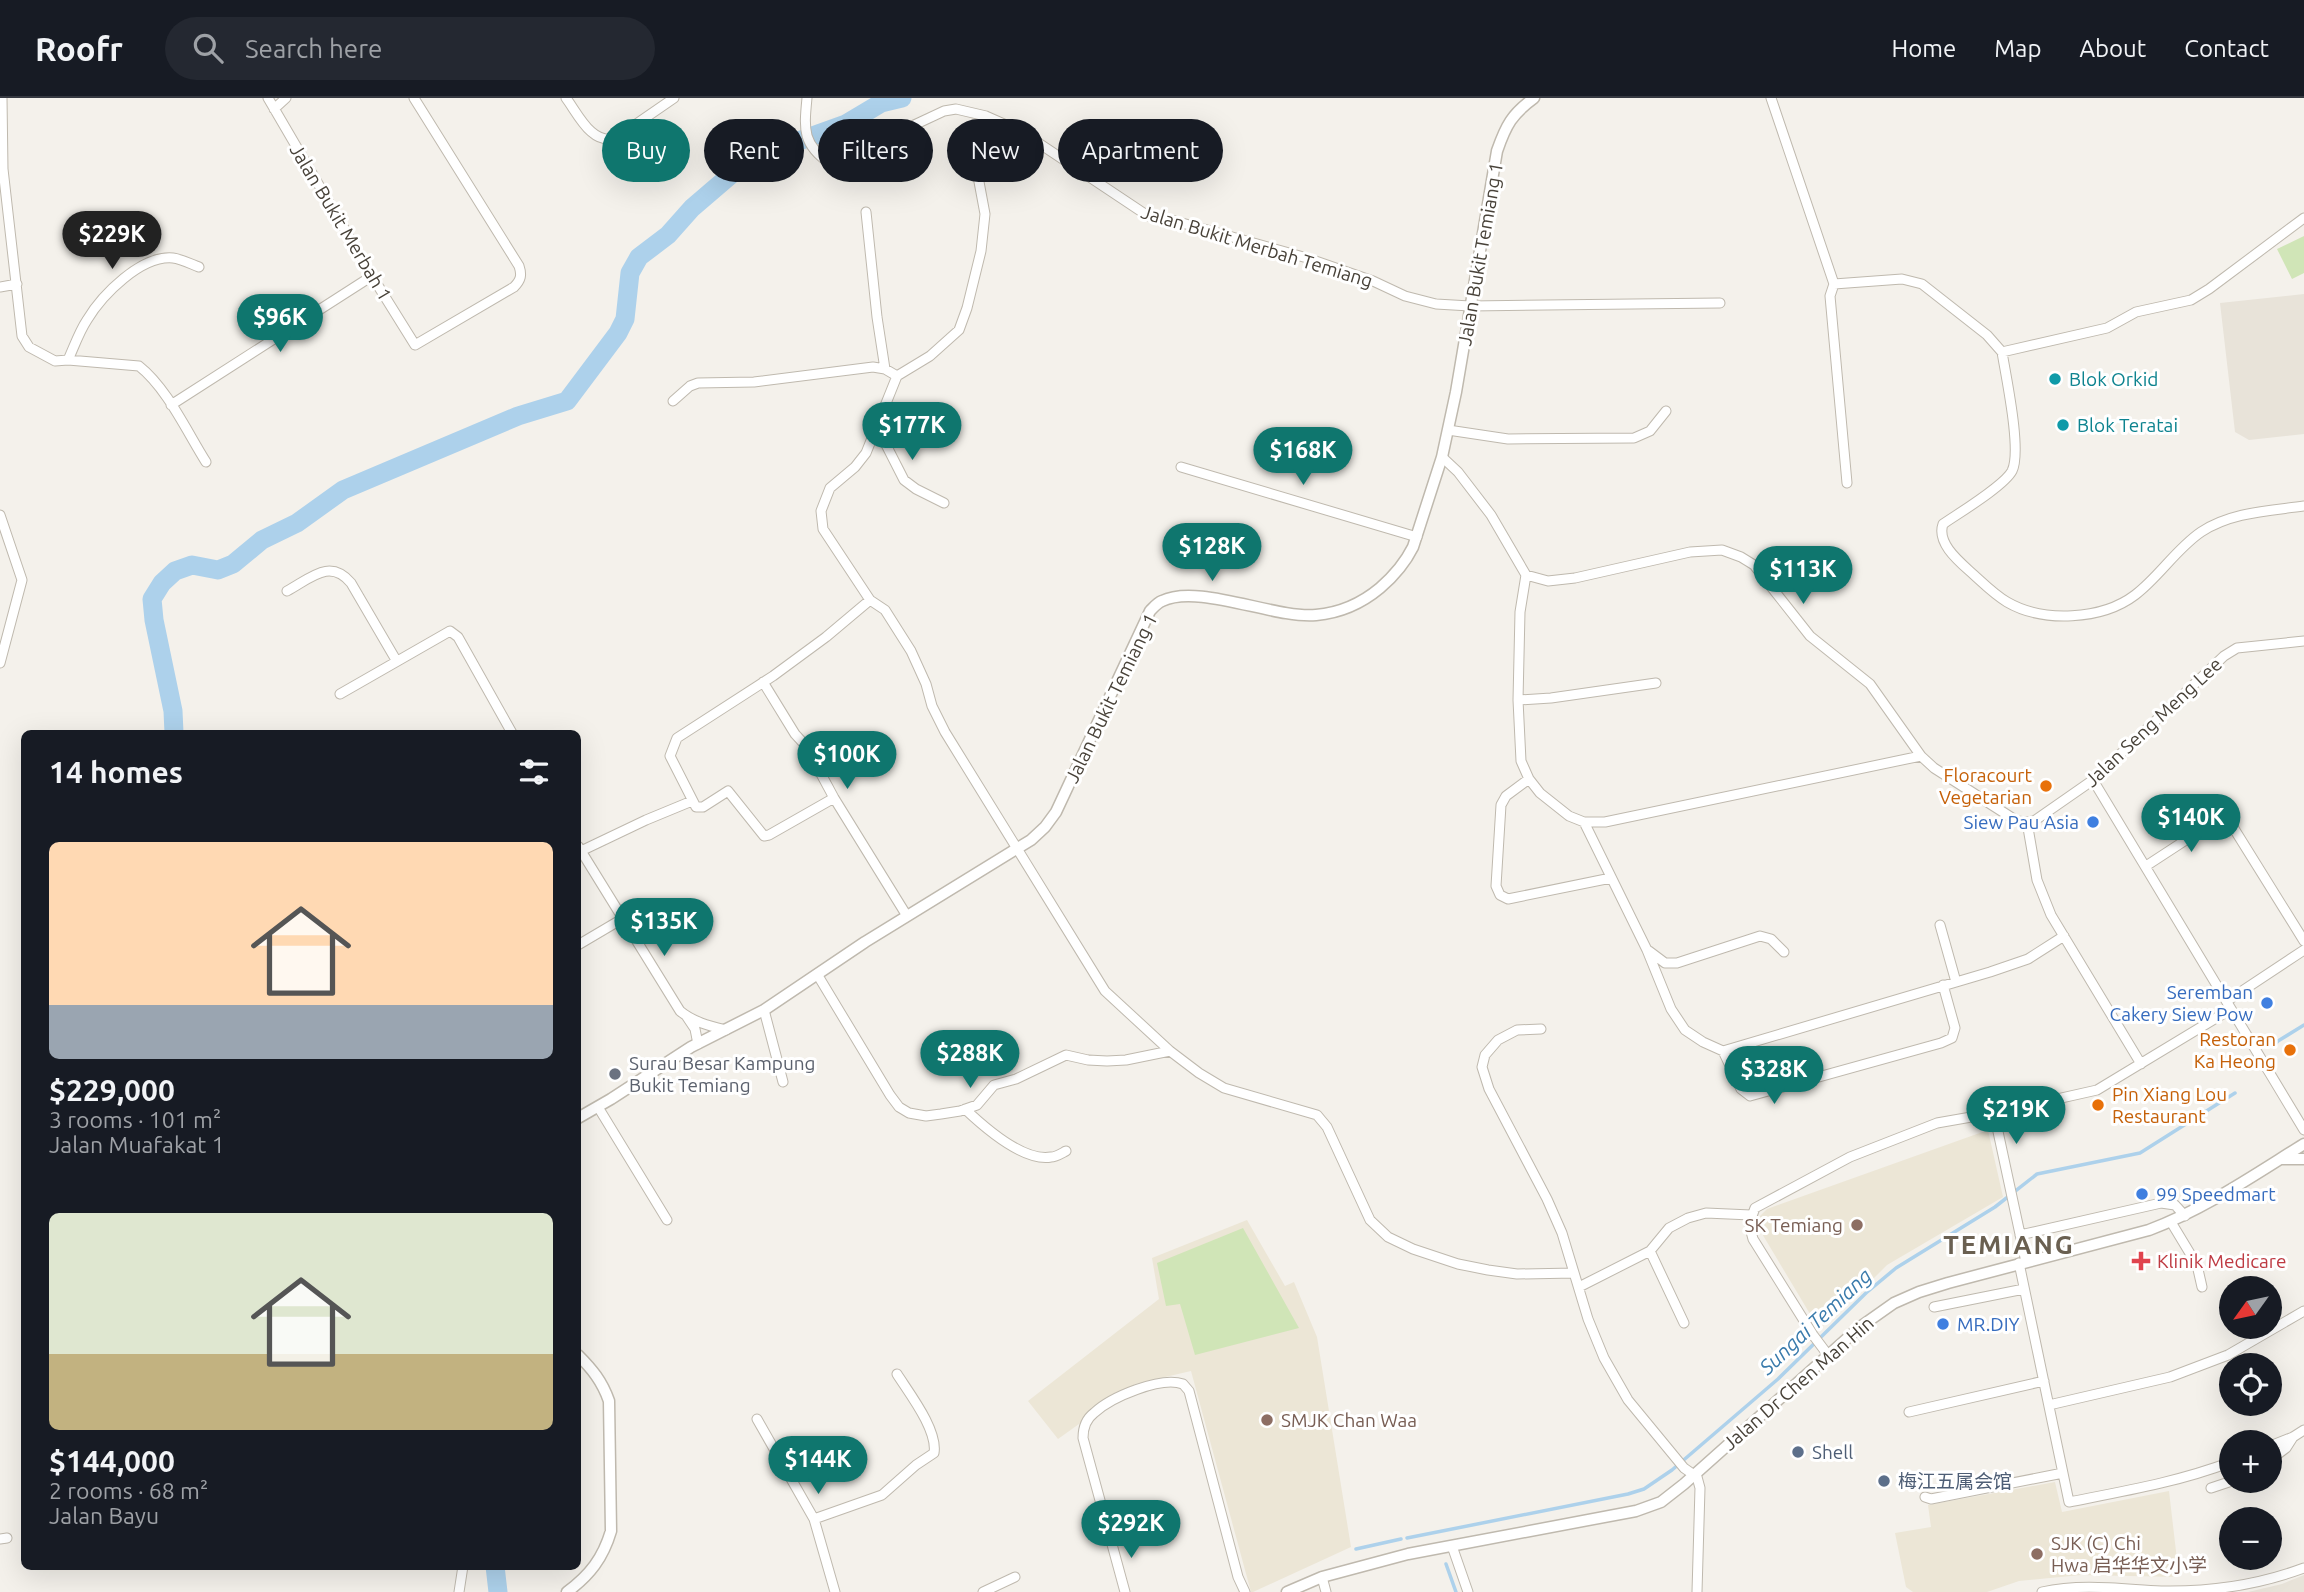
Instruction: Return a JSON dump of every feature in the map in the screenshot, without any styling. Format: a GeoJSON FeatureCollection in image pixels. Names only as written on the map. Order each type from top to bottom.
{"type":"FeatureCollection","features":[{"type":"Feature","properties":{"kind":"street"},"geometry":{"type":"LineString","coordinates":[[2,98],[2,170],[22,336],[29,347],[55,361],[139,366],[148,373],[171,405],[206,462]]}},
{"type":"Feature","properties":{"kind":"street","name":"Jalan Bukit Merbah 1"},"geometry":{"type":"LineString","coordinates":[[268,98],[415,345],[514,287],[521,274],[519,266],[414,98]]}},
{"type":"Feature","properties":{"kind":"street"},"geometry":{"type":"LineString","coordinates":[[274,109],[286,98]]}},
{"type":"Feature","properties":{"kind":"street"},"geometry":{"type":"LineString","coordinates":[[566,98],[593,135],[608,141],[674,98]]}},
{"type":"Feature","properties":{"kind":"street","name":"Jalan Bukit Merbah Temiang"},"geometry":{"type":"LineString","coordinates":[[807,98],[804,131],[821,158],[831,164],[845,162],[865,148],[944,111],[956,109],[986,116],[1022,132],[1148,216],[1307,258],[1373,281],[1405,296],[1436,304],[1470,306],[1720,303]]}},
{"type":"Feature","properties":{"kind":"street","name":"Jalan Bukit Temiang 1"},"geometry":{"type":"LineString","coordinates":[[581,1116],[698,1044],[764,1010],[907,916],[1018,849],[1045,827],[1056,812],[1150,611],[1160,601],[1173,597],[1204,597],[1315,616],[1344,609],[1369,597],[1392,578],[1408,559],[1442,457],[1456,391],[1497,151],[1505,127],[1517,111],[1534,98]]}},
{"type":"Feature","properties":{"kind":"street"},"geometry":{"type":"LineString","coordinates":[[1771,98],[1835,284],[1830,296],[1847,483]]}},
{"type":"Feature","properties":{"kind":"street"},"geometry":{"type":"LineString","coordinates":[[986,116],[974,155],[985,214],[981,251],[959,330],[944,345],[897,376],[860,462],[830,488],[821,511],[823,529],[870,600],[885,610],[911,651],[945,732],[1105,991],[1170,1051],[1199,1073],[1224,1087],[1317,1115],[1327,1127],[1370,1220],[1388,1237],[1413,1249],[1458,1264],[1488,1270],[1574,1273]]}},
{"type":"Feature","properties":{"kind":"street"},"geometry":{"type":"LineString","coordinates":[[866,212],[885,369]]}},
{"type":"Feature","properties":{"kind":"street"},"geometry":{"type":"LineString","coordinates":[[2002,352],[2107,328],[2136,312],[2190,300],[2209,289],[2304,218]]}},
{"type":"Feature","properties":{"kind":"street"},"geometry":{"type":"LineString","coordinates":[[68,360],[85,321],[102,299],[139,266],[153,260],[173,258],[199,267]]}},
{"type":"Feature","properties":{"kind":"street"},"geometry":{"type":"LineString","coordinates":[[171,405],[372,276]]}},
{"type":"Feature","properties":{"kind":"street"},"geometry":{"type":"LineString","coordinates":[[1835,284],[1902,279],[1922,284],[1987,335],[2002,352],[2015,440],[2012,470],[2003,481],[1944,524],[1941,531],[1943,541],[1951,552],[1991,591],[2008,603],[2024,610],[2054,615],[2103,610],[2133,597],[2187,543],[2220,522],[2240,515],[2304,506]]}},
{"type":"Feature","properties":{"kind":"street"},"geometry":{"type":"LineString","coordinates":[[0,287],[17,284]]}},
{"type":"Feature","properties":{"kind":"street"},"geometry":{"type":"LineString","coordinates":[[673,401],[690,386],[698,383],[754,382],[873,366],[897,376]]}},
{"type":"Feature","properties":{"kind":"street"},"geometry":{"type":"LineString","coordinates":[[1448,430],[1508,439],[1634,438],[1650,431],[1666,411]]}},
{"type":"Feature","properties":{"kind":"street"},"geometry":{"type":"LineString","coordinates":[[877,427],[904,480],[944,503]]}},
{"type":"Feature","properties":{"kind":"street"},"geometry":{"type":"LineString","coordinates":[[1442,457],[1458,472],[1491,515],[1525,575],[1520,612],[1518,700],[1521,761],[1529,779],[1553,805],[1569,816],[1584,822],[1605,822],[1921,756]]}},
{"type":"Feature","properties":{"kind":"street"},"geometry":{"type":"LineString","coordinates":[[1181,467],[1417,537]]}},
{"type":"Feature","properties":{"kind":"street"},"geometry":{"type":"LineString","coordinates":[[0,515],[22,580],[0,663]]}},
{"type":"Feature","properties":{"kind":"street"},"geometry":{"type":"LineString","coordinates":[[1525,575],[1548,581],[1575,579],[1690,552],[1722,550],[1754,565],[1810,636],[1870,684],[1921,756],[1934,768],[2017,821],[2027,822],[2039,889],[2064,936],[2141,1063]]}},
{"type":"Feature","properties":{"kind":"street"},"geometry":{"type":"LineString","coordinates":[[287,591],[323,572],[334,570],[343,573],[396,660]]}},
{"type":"Feature","properties":{"kind":"street"},"geometry":{"type":"LineString","coordinates":[[834,798],[764,836],[728,791],[699,808],[692,801],[670,756],[677,738],[826,637],[870,600]]}},
{"type":"Feature","properties":{"kind":"street"},"geometry":{"type":"LineString","coordinates":[[340,694],[450,631],[458,637],[510,730]]}},
{"type":"Feature","properties":{"kind":"street","name":"Jalan Seng Meng Lee"},"geometry":{"type":"LineString","coordinates":[[2027,822],[2034,821],[2093,779],[2224,656],[2237,648],[2304,641]]}},
{"type":"Feature","properties":{"kind":"street"},"geometry":{"type":"LineString","coordinates":[[763,682],[795,734],[806,746],[834,798],[907,916]]}},
{"type":"Feature","properties":{"kind":"street"},"geometry":{"type":"LineString","coordinates":[[1518,700],[1656,683]]}},
{"type":"Feature","properties":{"kind":"street"},"geometry":{"type":"LineString","coordinates":[[1529,779],[1506,796],[1501,805],[1496,886],[1500,895],[1508,899],[1611,878]]}},
{"type":"Feature","properties":{"kind":"street"},"geometry":{"type":"LineString","coordinates":[[2093,779],[2304,1130]]}},
{"type":"Feature","properties":{"kind":"street"},"geometry":{"type":"LineString","coordinates":[[581,848],[692,801]]}},
{"type":"Feature","properties":{"kind":"street"},"geometry":{"type":"LineString","coordinates":[[2146,866],[2221,817],[2228,819],[2304,941]]}},
{"type":"Feature","properties":{"kind":"street"},"geometry":{"type":"LineString","coordinates":[[1584,822],[1647,950],[1671,1009],[1685,1030],[1723,1051],[1741,1089],[1750,1096],[1941,1044],[1952,1038],[1955,1028],[1943,985]]}},
{"type":"Feature","properties":{"kind":"street"},"geometry":{"type":"LineString","coordinates":[[581,852],[674,1003],[695,1029],[698,1044]]}},
{"type":"Feature","properties":{"kind":"street"},"geometry":{"type":"LineString","coordinates":[[581,943],[621,919]]}},
{"type":"Feature","properties":{"kind":"street"},"geometry":{"type":"LineString","coordinates":[[1940,925],[1956,982]]}},
{"type":"Feature","properties":{"kind":"street"},"geometry":{"type":"LineString","coordinates":[[1647,950],[1665,963],[1677,962],[1760,936],[1771,939],[1784,952]]}},
{"type":"Feature","properties":{"kind":"street"},"geometry":{"type":"LineString","coordinates":[[1723,1051],[2028,959],[2064,936]]}},
{"type":"Feature","properties":{"kind":"street"},"geometry":{"type":"LineString","coordinates":[[1825,1352],[1753,1238],[1749,1224],[1755,1208],[1850,1157],[1937,1124],[2097,1090],[2229,1005],[2304,950]]}},
{"type":"Feature","properties":{"kind":"street"},"geometry":{"type":"LineString","coordinates":[[817,974],[871,1067],[899,1107],[909,1113],[926,1116],[977,1105],[994,1085],[1016,1079],[1066,1055],[1108,1061],[1170,1051]]}},
{"type":"Feature","properties":{"kind":"street"},"geometry":{"type":"LineString","coordinates":[[764,1010],[783,1082]]}},
{"type":"Feature","properties":{"kind":"street"},"geometry":{"type":"LineString","coordinates":[[687,1017],[726,1030]]}},
{"type":"Feature","properties":{"kind":"street"},"geometry":{"type":"LineString","coordinates":[[1541,1030],[1517,1030],[1498,1040],[1485,1055],[1482,1067],[1489,1089],[1562,1233],[1588,1319],[1604,1359],[1628,1400],[1673,1456],[1684,1468],[1695,1474],[1700,1488],[1697,1592]]}},
{"type":"Feature","properties":{"kind":"street"},"geometry":{"type":"LineString","coordinates":[[598,1107],[667,1220]]}},
{"type":"Feature","properties":{"kind":"street"},"geometry":{"type":"LineString","coordinates":[[965,1109],[1003,1141],[1033,1156],[1051,1157],[1066,1151]]}},
{"type":"Feature","properties":{"kind":"street"},"geometry":{"type":"LineString","coordinates":[[1994,1113],[2020,1235],[2024,1289],[2069,1502],[2166,1484],[2219,1467]]}},
{"type":"Feature","properties":{"kind":"street","name":"Jalan Dr Chen Man Hin"},"geometry":{"type":"LineString","coordinates":[[1287,1592],[1322,1577],[1408,1554],[1636,1511],[1661,1502],[1695,1474],[1825,1352],[1894,1303],[1919,1292],[2022,1262],[2136,1234],[2171,1222],[2304,1144]]}},
{"type":"Feature","properties":{"kind":"street"},"geometry":{"type":"LineString","coordinates":[[2280,1159],[2304,1159]]}},
{"type":"Feature","properties":{"kind":"street"},"geometry":{"type":"LineString","coordinates":[[2020,1235],[2161,1203],[2175,1205],[2185,1216]]}},
{"type":"Feature","properties":{"kind":"street"},"geometry":{"type":"LineString","coordinates":[[1579,1287],[1650,1251],[1669,1228],[1688,1218],[1706,1213],[1751,1215]]}},
{"type":"Feature","properties":{"kind":"street"},"geometry":{"type":"LineString","coordinates":[[2171,1222],[2197,1265],[2202,1287]]}},
{"type":"Feature","properties":{"kind":"street"},"geometry":{"type":"LineString","coordinates":[[1650,1251],[1684,1323]]}},
{"type":"Feature","properties":{"kind":"street"},"geometry":{"type":"LineString","coordinates":[[1934,1307],[2024,1289]]}},
{"type":"Feature","properties":{"kind":"street"},"geometry":{"type":"LineString","coordinates":[[2049,1405],[2170,1377],[2228,1354],[2304,1311]]}},
{"type":"Feature","properties":{"kind":"street"},"geometry":{"type":"LineString","coordinates":[[567,1592],[596,1566],[606,1550],[611,1531],[609,1401],[594,1371],[581,1359]]}},
{"type":"Feature","properties":{"kind":"street"},"geometry":{"type":"LineString","coordinates":[[814,1519],[882,1495],[934,1453],[935,1442],[930,1430],[897,1374]]}},
{"type":"Feature","properties":{"kind":"street"},"geometry":{"type":"LineString","coordinates":[[1909,1412],[2044,1381]]}},
{"type":"Feature","properties":{"kind":"street"},"geometry":{"type":"LineString","coordinates":[[1125,1592],[1083,1430],[1093,1413],[1130,1390],[1174,1382],[1183,1384],[1189,1391],[1244,1592]]}},
{"type":"Feature","properties":{"kind":"street"},"geometry":{"type":"LineString","coordinates":[[757,1419],[814,1519],[835,1592]]}},
{"type":"Feature","properties":{"kind":"street"},"geometry":{"type":"LineString","coordinates":[[2282,1441],[2304,1430]]}},
{"type":"Feature","properties":{"kind":"street"},"geometry":{"type":"LineString","coordinates":[[2282,1451],[2293,1437]]}},
{"type":"Feature","properties":{"kind":"street"},"geometry":{"type":"LineString","coordinates":[[1925,1497],[1931,1499],[2063,1473]]}},
{"type":"Feature","properties":{"kind":"street"},"geometry":{"type":"LineString","coordinates":[[2211,1488],[2219,1485]]}},
{"type":"Feature","properties":{"kind":"street"},"geometry":{"type":"LineString","coordinates":[[1452,1546],[1468,1592]]}},
{"type":"Feature","properties":{"kind":"street"},"geometry":{"type":"LineString","coordinates":[[2042,1592],[2091,1586],[2201,1591],[2250,1585],[2304,1568]]}},
{"type":"Feature","properties":{"kind":"street"},"geometry":{"type":"LineString","coordinates":[[459,1592],[462,1570]]}},
{"type":"Feature","properties":{"kind":"street"},"geometry":{"type":"LineString","coordinates":[[984,1592],[1015,1577]]}},
{"type":"Feature","properties":{"kind":"street"},"geometry":{"type":"LineString","coordinates":[[1322,1577],[1326,1592]]}},
{"type":"Feature","properties":{"kind":"shaded area"},"geometry":{"type":"Polygon","coordinates":[[[2304,294],[2304,434],[2249,440],[2235,432],[2220,303],[2304,294]]]}},
{"type":"Feature","properties":{"kind":"shaded area","name":"SK Temiang"},"geometry":{"type":"Polygon","coordinates":[[[1988,1130],[2003,1197],[1887,1265],[1819,1329],[1761,1232],[1757,1219],[1767,1209],[1988,1130]]]}},
{"type":"Feature","properties":{"kind":"shaded area","name":"SMJK Chan Waa"},"geometry":{"type":"Polygon","coordinates":[[[1247,1220],[1285,1286],[1294,1282],[1317,1337],[1351,1547],[1253,1592],[1191,1371],[1135,1384],[1058,1439],[1028,1401],[1159,1299],[1152,1258],[1247,1220]]]}},
{"type":"Feature","properties":{"kind":"shaded area","name":"SJK (C) Chi Hwa 启华华文小学"},"geometry":{"type":"Polygon","coordinates":[[[2055,1482],[2062,1512],[2169,1491],[2179,1577],[2081,1575],[2019,1581],[1987,1592],[1913,1592],[1906,1587],[1895,1533],[1931,1527],[1928,1505],[2055,1482]]]}},
{"type":"Feature","properties":{"kind":"shaded area"},"geometry":{"type":"Polygon","coordinates":[[[2304,1575],[2304,1592],[2248,1592],[2282,1584],[2304,1575]]]}},
{"type":"Feature","properties":{"kind":"green space"},"geometry":{"type":"Polygon","coordinates":[[[2304,236],[2304,273],[2292,279],[2277,249],[2304,236]]]}},
{"type":"Feature","properties":{"kind":"green space"},"geometry":{"type":"Polygon","coordinates":[[[1243,1228],[1299,1328],[1195,1355],[1180,1304],[1166,1306],[1157,1263],[1243,1228]]]}},
{"type":"Feature","properties":{"kind":"waterway"},"geometry":{"type":"LineString","coordinates":[[174,730],[173,711],[152,599],[162,583],[175,571],[192,565],[218,570],[233,564],[262,540],[297,523],[343,490],[518,416],[567,401],[618,333],[625,319],[630,273],[639,257],[668,235],[692,208],[734,172],[768,152],[846,124],[881,103],[902,98]]}},
{"type":"Feature","properties":{"kind":"waterway","name":"Sungai Temiang"},"geometry":{"type":"LineString","coordinates":[[2273,1047],[2304,1025]]}},
{"type":"Feature","properties":{"kind":"waterway","name":"Sungai Temiang"},"geometry":{"type":"LineString","coordinates":[[1407,1538],[1644,1489],[1672,1470],[1778,1379],[1866,1293],[1896,1268],[1995,1207],[2037,1174],[2140,1153],[2235,1093]]}},
{"type":"Feature","properties":{"kind":"waterway","name":"Sungai Temiang"},"geometry":{"type":"LineString","coordinates":[[1356,1549],[1401,1539]]}},
{"type":"Feature","properties":{"kind":"waterway"},"geometry":{"type":"LineString","coordinates":[[1446,1564],[1456,1592]]}},
{"type":"Feature","properties":{"kind":"waterway"},"geometry":{"type":"LineString","coordinates":[[495,1570],[498,1592]]}},
{"type":"Feature","properties":{"kind":"place","name":"Blok Orkid"},"geometry":{"type":"Point","coordinates":[2055,379]}},
{"type":"Feature","properties":{"kind":"place","name":"Blok Teratai"},"geometry":{"type":"Point","coordinates":[2063,425]}},
{"type":"Feature","properties":{"kind":"place","name":"Floracourt Vegetarian"},"geometry":{"type":"Point","coordinates":[2046,786]}},
{"type":"Feature","properties":{"kind":"place","name":"Siew Pau Asia"},"geometry":{"type":"Point","coordinates":[2093,822]}},
{"type":"Feature","properties":{"kind":"place","name":"Seremban Cakery Siew Pow"},"geometry":{"type":"Point","coordinates":[2267,1003]}},
{"type":"Feature","properties":{"kind":"place","name":"Restoran Ka Heong"},"geometry":{"type":"Point","coordinates":[2290,1050]}},
{"type":"Feature","properties":{"kind":"place","name":"Surau Besar Kampung Bukit Temiang"},"geometry":{"type":"Point","coordinates":[615,1074]}},
{"type":"Feature","properties":{"kind":"place","name":"Pin Xiang Lou Restaurant"},"geometry":{"type":"Point","coordinates":[2098,1105]}},
{"type":"Feature","properties":{"kind":"place","name":"99 Speedmart"},"geometry":{"type":"Point","coordinates":[2142,1194]}},
{"type":"Feature","properties":{"kind":"place","name":"SK Temiang"},"geometry":{"type":"Point","coordinates":[1857,1225]}},
{"type":"Feature","properties":{"kind":"place","name":"Klinik Medicare"},"geometry":{"type":"Point","coordinates":[2141,1261]}},
{"type":"Feature","properties":{"kind":"place","name":"MR.DIY"},"geometry":{"type":"Point","coordinates":[1943,1324]}},
{"type":"Feature","properties":{"kind":"place","name":"SMJK Chan Waa"},"geometry":{"type":"Point","coordinates":[1267,1420]}},
{"type":"Feature","properties":{"kind":"place","name":"Shell"},"geometry":{"type":"Point","coordinates":[1798,1452]}},
{"type":"Feature","properties":{"kind":"place","name":"梅江五属会馆"},"geometry":{"type":"Point","coordinates":[1884,1481]}},
{"type":"Feature","properties":{"kind":"place","name":"SJK (C) Chi Hwa 启华华文小学"},"geometry":{"type":"Point","coordinates":[2037,1554]}},
{"type":"Feature","properties":{"kind":"district","name":"TEMIANG"},"geometry":{"type":"Point","coordinates":[2009,1244]}}]}
